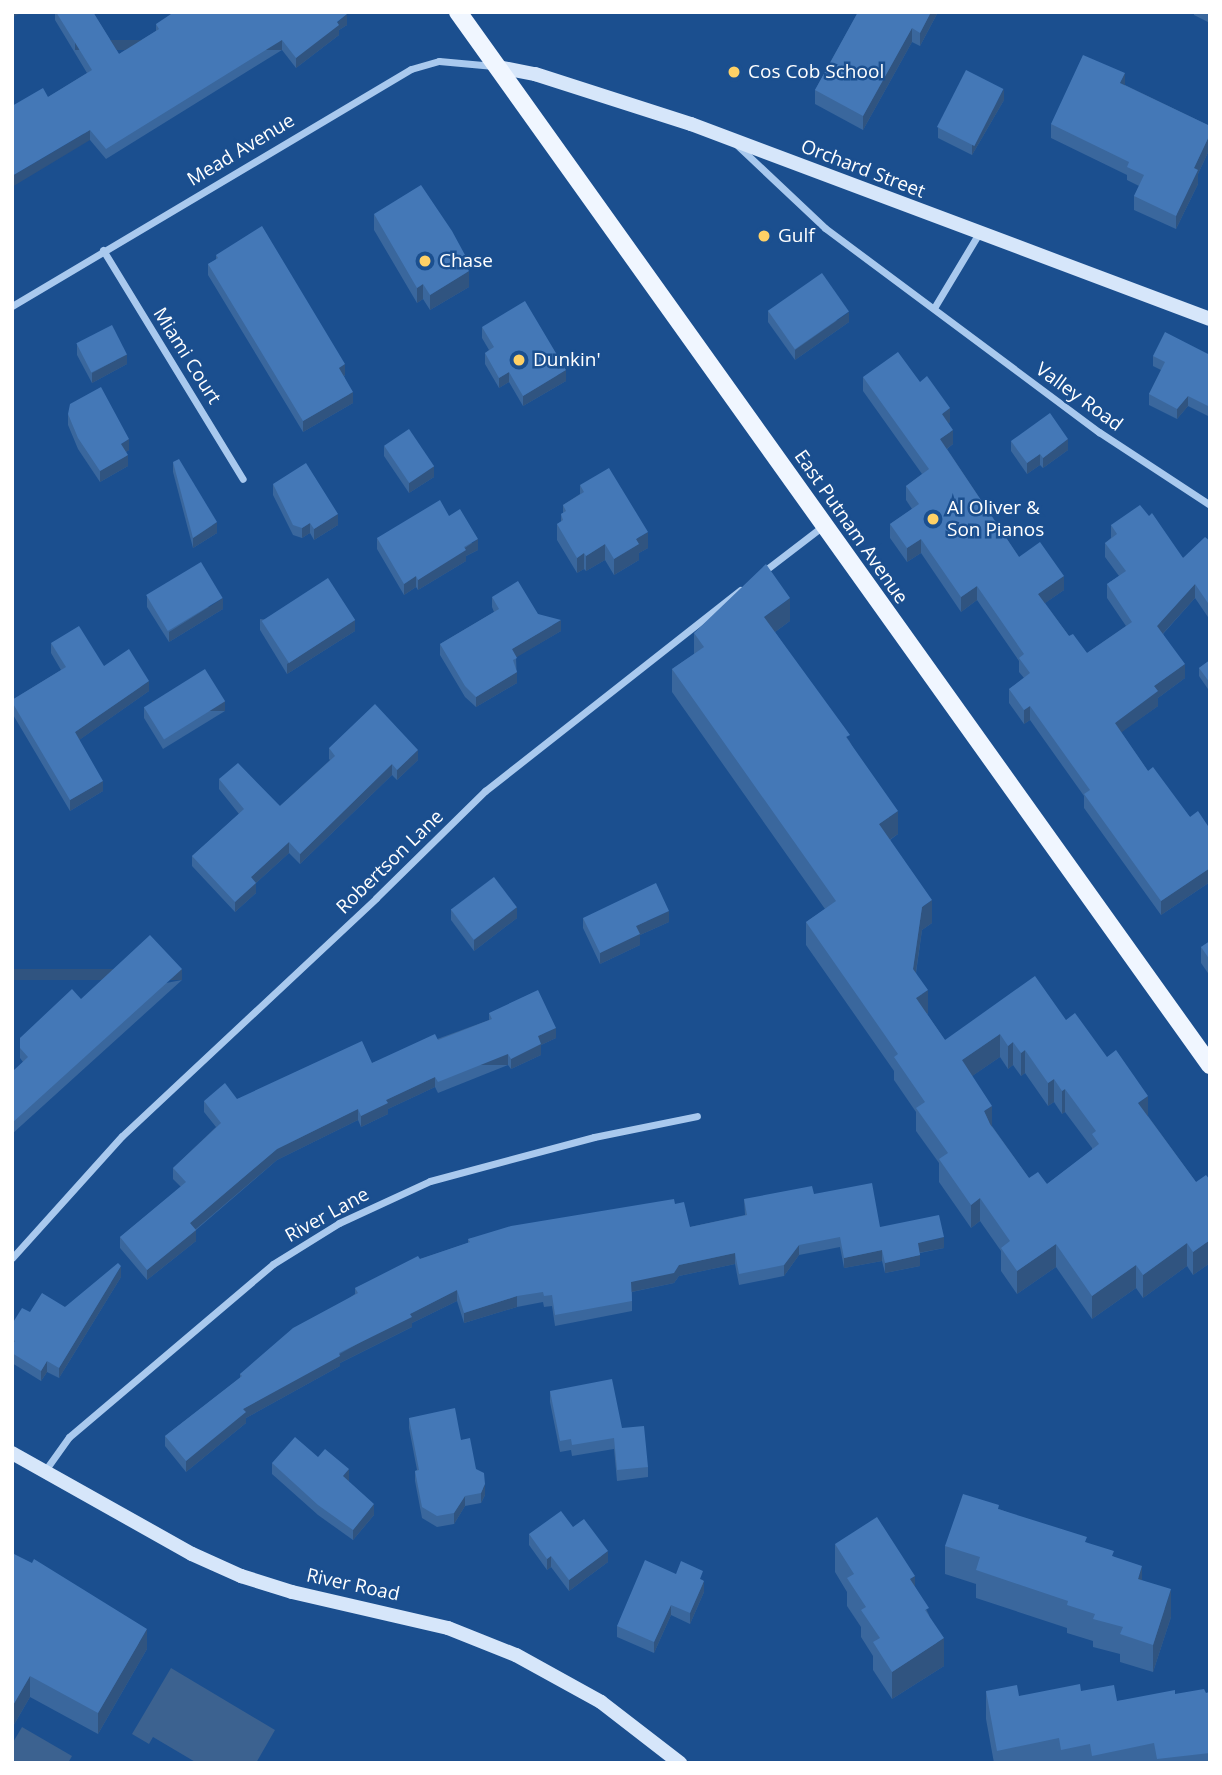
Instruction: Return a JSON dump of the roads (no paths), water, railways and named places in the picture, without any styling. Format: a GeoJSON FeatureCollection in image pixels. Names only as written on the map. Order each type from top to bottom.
{"type":"FeatureCollection","features":[{"type":"Feature","properties":{"kind":"main road","name":"East Putnam Avenue"},"geometry":{"type":"LineString","coordinates":[[458,12],[1210,1066]]}},
{"type":"Feature","properties":{"kind":"main road","name":"Orchard Street"},"geometry":{"type":"LineString","coordinates":[[498,67],[535,74],[624,101],[1210,319]]}},
{"type":"Feature","properties":{"kind":"main road","name":"River Road"},"geometry":{"type":"LineString","coordinates":[[12,1453],[192,1554],[241,1576],[292,1592],[448,1628],[516,1655],[601,1702],[680,1763]]}},
{"type":"Feature","properties":{"kind":"street","name":"Mead Avenue"},"geometry":{"type":"LineString","coordinates":[[12,306],[411,69],[439,61],[498,67]]}},
{"type":"Feature","properties":{"kind":"street","name":"Valley Road"},"geometry":{"type":"LineString","coordinates":[[731,140],[825,228],[1099,432],[1210,505]]}},
{"type":"Feature","properties":{"kind":"street"},"geometry":{"type":"LineString","coordinates":[[934,308],[979,233]]}},
{"type":"Feature","properties":{"kind":"street","name":"Miami Court"},"geometry":{"type":"LineString","coordinates":[[103,250],[243,479]]}},
{"type":"Feature","properties":{"kind":"street"},"geometry":{"type":"LineString","coordinates":[[757,576],[824,525]]}},
{"type":"Feature","properties":{"kind":"street","name":"Robertson Lane"},"geometry":{"type":"LineString","coordinates":[[12,1258],[122,1136],[376,898],[485,791],[746,584]]}},
{"type":"Feature","properties":{"kind":"street","name":"River Lane"},"geometry":{"type":"LineString","coordinates":[[44,1472],[69,1437],[273,1264],[339,1223],[430,1181],[594,1137],[698,1116]]}},
{"type":"Feature","properties":{"kind":"water"},"geometry":{"type":"Polygon","coordinates":[[[171,1668],[275,1730],[256,1763],[197,1763],[153,1737],[149,1744],[132,1734],[171,1668]]]}},
{"type":"Feature","properties":{"kind":"water"},"geometry":{"type":"Polygon","coordinates":[[[22,1727],[72,1756],[68,1763],[12,1763],[12,1744],[22,1727]]]}},
{"type":"Feature","properties":{"kind":"place","name":"Cos Cob School"},"geometry":{"type":"Point","coordinates":[734,72]}},
{"type":"Feature","properties":{"kind":"place","name":"Gulf"},"geometry":{"type":"Point","coordinates":[764,236]}},
{"type":"Feature","properties":{"kind":"place","name":"Chase"},"geometry":{"type":"Point","coordinates":[425,261]}},
{"type":"Feature","properties":{"kind":"place","name":"Dunkin'"},"geometry":{"type":"Point","coordinates":[519,360]}},
{"type":"Feature","properties":{"kind":"place","name":"Al Oliver & Son Pianos"},"geometry":{"type":"Point","coordinates":[933,519]}}]}
